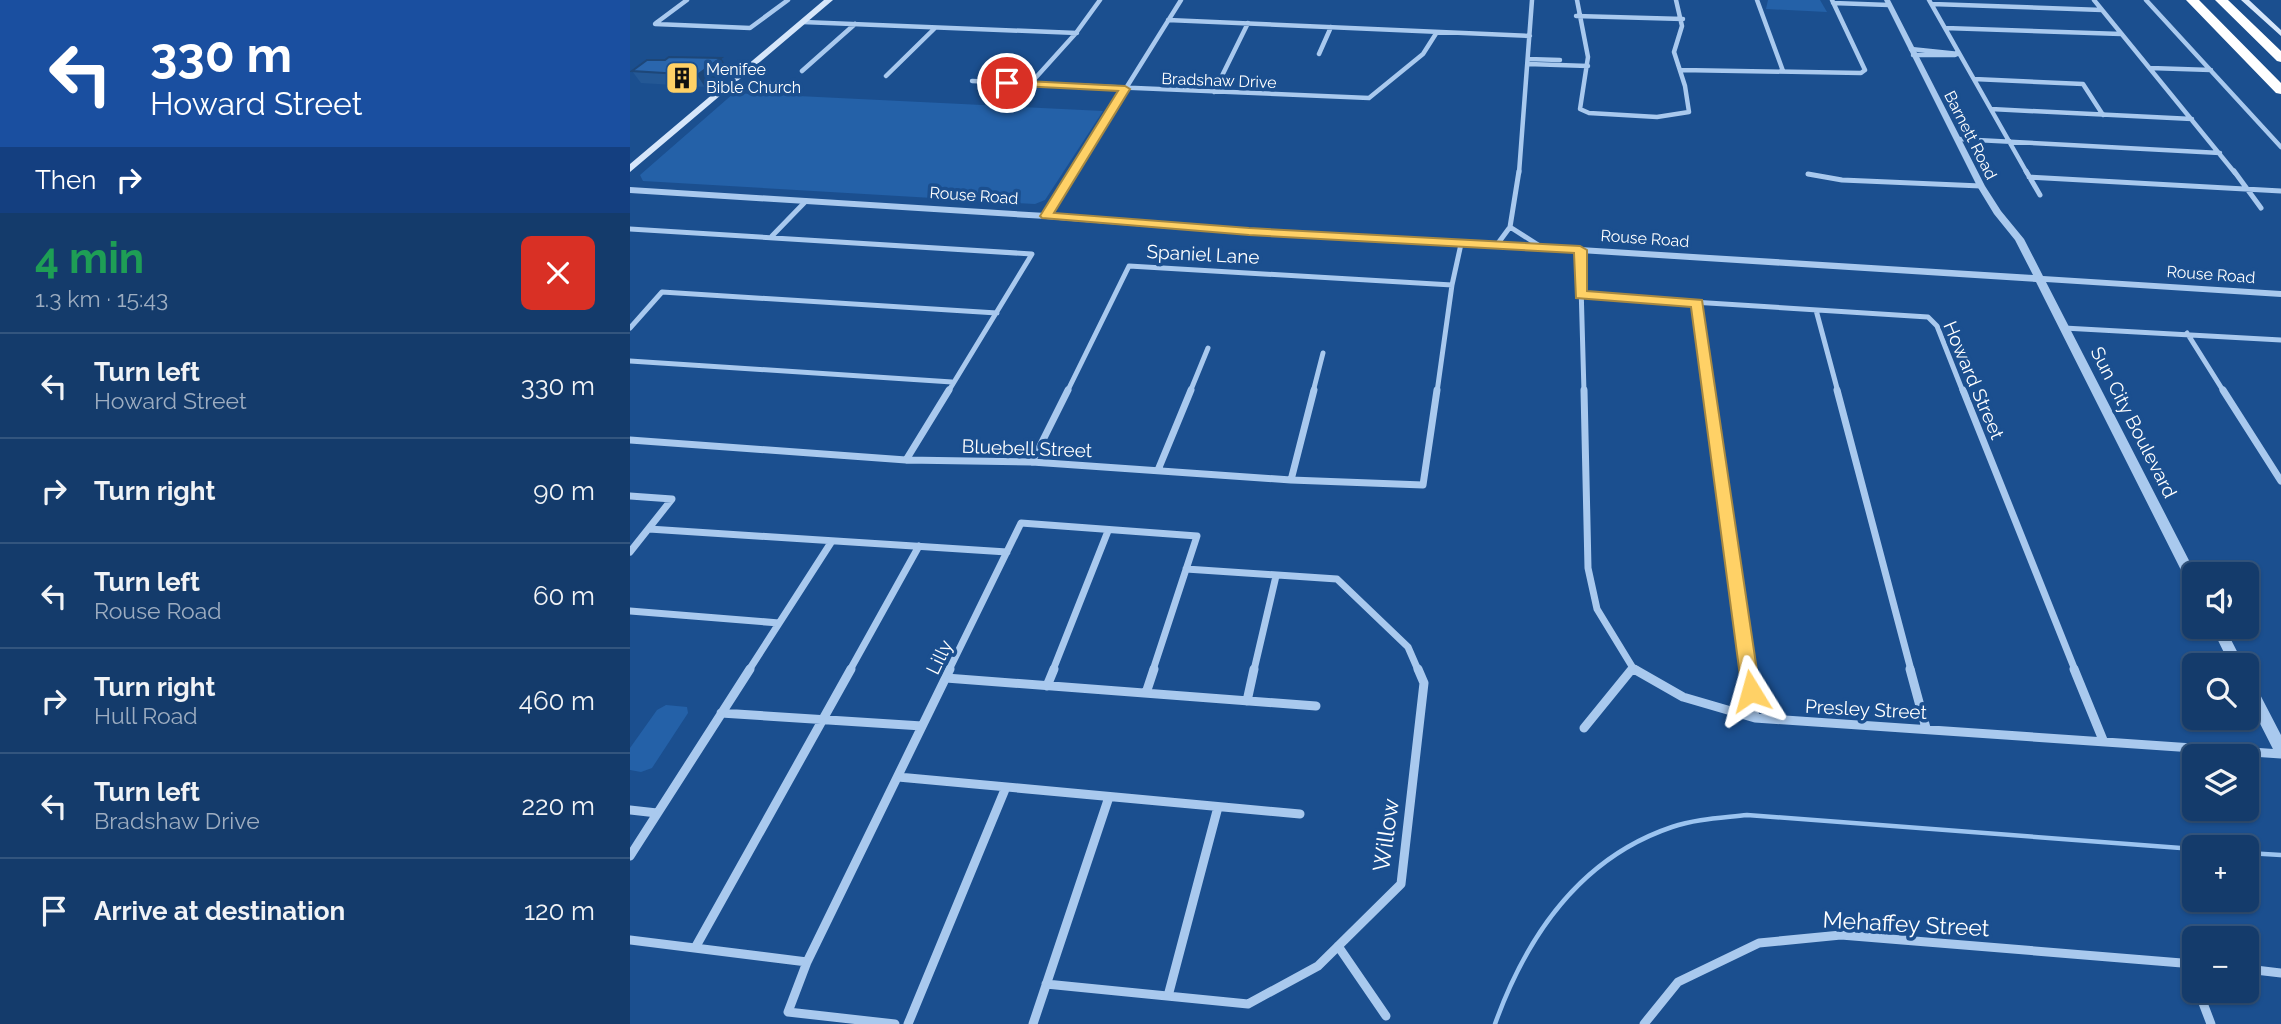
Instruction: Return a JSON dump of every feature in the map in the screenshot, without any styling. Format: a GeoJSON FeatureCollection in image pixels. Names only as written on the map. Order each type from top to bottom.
{"type":"FeatureCollection","features":[{"type":"Feature","properties":{"kind":"highway"},"geometry":{"type":"LineString","coordinates":[[2192,0],[2281,90]]}},
{"type":"Feature","properties":{"kind":"highway"},"geometry":{"type":"LineString","coordinates":[[2221,0],[2281,58]]}},
{"type":"Feature","properties":{"kind":"main road"},"geometry":{"type":"LineString","coordinates":[[630,169],[830,0]]}},
{"type":"Feature","properties":{"kind":"main road"},"geometry":{"type":"LineString","coordinates":[[2245,0],[2281,34]]}},
{"type":"Feature","properties":{"kind":"street"},"geometry":{"type":"LineString","coordinates":[[687,0],[655,24],[750,28],[788,0]]}},
{"type":"Feature","properties":{"kind":"street"},"geometry":{"type":"LineString","coordinates":[[1030,84],[1052,57],[1077,33],[1100,0]]}},
{"type":"Feature","properties":{"kind":"street"},"geometry":{"type":"LineString","coordinates":[[1046,216],[1181,0]]}},
{"type":"Feature","properties":{"kind":"street"},"geometry":{"type":"LineString","coordinates":[[1496,246],[1510,227],[1524,130],[1532,0]]}},
{"type":"Feature","properties":{"kind":"street"},"geometry":{"type":"LineString","coordinates":[[1577,0],[1576,16],[1588,45],[1588,63],[1579,106],[1584,112],[1665,116],[1688,114],[1685,86],[1674,52],[1683,34],[1676,0]]}},
{"type":"Feature","properties":{"kind":"street"},"geometry":{"type":"LineString","coordinates":[[1757,0],[1783,71]]}},
{"type":"Feature","properties":{"kind":"street"},"geometry":{"type":"LineString","coordinates":[[2094,0],[2220,152],[2261,208]]}},
{"type":"Feature","properties":{"kind":"street"},"geometry":{"type":"LineString","coordinates":[[2146,0],[2281,147]]}},
{"type":"Feature","properties":{"kind":"street"},"geometry":{"type":"LineString","coordinates":[[1681,70],[1861,73],[1865,70],[1833,1],[1888,2]]}},
{"type":"Feature","properties":{"kind":"street","name":"Barnett Road"},"geometry":{"type":"LineString","coordinates":[[1888,2],[1981,186],[1997,212],[2019,239],[2039,279]]}},
{"type":"Feature","properties":{"kind":"street"},"geometry":{"type":"LineString","coordinates":[[1930,2],[2102,10]]}},
{"type":"Feature","properties":{"kind":"street"},"geometry":{"type":"LineString","coordinates":[[1930,2],[2040,195]]}},
{"type":"Feature","properties":{"kind":"street"},"geometry":{"type":"LineString","coordinates":[[1576,16],[1682,19]]}},
{"type":"Feature","properties":{"kind":"street"},"geometry":{"type":"LineString","coordinates":[[1168,20],[1530,36]]}},
{"type":"Feature","properties":{"kind":"street"},"geometry":{"type":"LineString","coordinates":[[803,22],[1077,33]]}},
{"type":"Feature","properties":{"kind":"street"},"geometry":{"type":"LineString","coordinates":[[1214,92],[1248,23]]}},
{"type":"Feature","properties":{"kind":"street"},"geometry":{"type":"LineString","coordinates":[[802,71],[855,24]]}},
{"type":"Feature","properties":{"kind":"street"},"geometry":{"type":"LineString","coordinates":[[1319,54],[1331,27]]}},
{"type":"Feature","properties":{"kind":"street"},"geometry":{"type":"LineString","coordinates":[[886,76],[935,28]]}},
{"type":"Feature","properties":{"kind":"street"},"geometry":{"type":"LineString","coordinates":[[1945,28],[2121,34]]}},
{"type":"Feature","properties":{"kind":"street","name":"Bradshaw Drive"},"geometry":{"type":"LineString","coordinates":[[972,81],[1369,99],[1423,54],[1437,32]]}},
{"type":"Feature","properties":{"kind":"street"},"geometry":{"type":"LineString","coordinates":[[1912,52],[1949,56],[1959,54]]}},
{"type":"Feature","properties":{"kind":"street"},"geometry":{"type":"LineString","coordinates":[[1528,61],[1588,63]]}},
{"type":"Feature","properties":{"kind":"street"},"geometry":{"type":"LineString","coordinates":[[2150,68],[2211,70]]}},
{"type":"Feature","properties":{"kind":"street"},"geometry":{"type":"LineString","coordinates":[[1974,79],[2083,85],[2103,115]]}},
{"type":"Feature","properties":{"kind":"street"},"geometry":{"type":"LineString","coordinates":[[1991,109],[2192,119]]}},
{"type":"Feature","properties":{"kind":"street"},"geometry":{"type":"LineString","coordinates":[[1958,139],[2220,152]]}},
{"type":"Feature","properties":{"kind":"street"},"geometry":{"type":"LineString","coordinates":[[1808,174],[1842,180],[1981,186]]}},
{"type":"Feature","properties":{"kind":"street"},"geometry":{"type":"LineString","coordinates":[[2029,177],[2281,191]]}},
{"type":"Feature","properties":{"kind":"street","name":"Rouse Road"},"geometry":{"type":"LineString","coordinates":[[630,190],[1046,216],[1249,232],[2281,294]]}},
{"type":"Feature","properties":{"kind":"street"},"geometry":{"type":"LineString","coordinates":[[772,236],[806,201]]}},
{"type":"Feature","properties":{"kind":"street"},"geometry":{"type":"LineString","coordinates":[[1510,227],[1543,248]]}},
{"type":"Feature","properties":{"kind":"street"},"geometry":{"type":"LineString","coordinates":[[630,229],[1032,254],[906,460]]}},
{"type":"Feature","properties":{"kind":"street"},"geometry":{"type":"LineString","coordinates":[[1452,285],[1461,244]]}},
{"type":"Feature","properties":{"kind":"street","name":"Presley Street"},"geometry":{"type":"LineString","coordinates":[[1580,250],[1588,568],[1597,609],[1633,668],[1683,697],[1755,718],[2281,752]]}},
{"type":"Feature","properties":{"kind":"street","name":"Spaniel Lane"},"geometry":{"type":"LineString","coordinates":[[1032,462],[1129,266],[1452,285]]}},
{"type":"Feature","properties":{"kind":"street","name":"Sun City Boulevard"},"geometry":{"type":"LineString","coordinates":[[2039,279],[2184,562]]}},
{"type":"Feature","properties":{"kind":"street","name":"Bluebell Street"},"geometry":{"type":"LineString","coordinates":[[630,440],[906,460],[1032,462],[1291,480],[1423,485],[1452,285]]}},
{"type":"Feature","properties":{"kind":"street"},"geometry":{"type":"LineString","coordinates":[[630,328],[662,292],[997,313]]}},
{"type":"Feature","properties":{"kind":"street","name":"Howard Street"},"geometry":{"type":"LineString","coordinates":[[1581,295],[1928,317],[1937,326],[2103,740]]}},
{"type":"Feature","properties":{"kind":"street"},"geometry":{"type":"LineString","coordinates":[[1698,303],[1755,718]]}},
{"type":"Feature","properties":{"kind":"street"},"geometry":{"type":"LineString","coordinates":[[1816,310],[1926,729]]}},
{"type":"Feature","properties":{"kind":"street"},"geometry":{"type":"LineString","coordinates":[[2063,328],[2281,340]]}},
{"type":"Feature","properties":{"kind":"street"},"geometry":{"type":"LineString","coordinates":[[2188,334],[2281,481]]}},
{"type":"Feature","properties":{"kind":"street"},"geometry":{"type":"LineString","coordinates":[[1158,470],[1208,348]]}},
{"type":"Feature","properties":{"kind":"street"},"geometry":{"type":"LineString","coordinates":[[1291,480],[1323,352]]}},
{"type":"Feature","properties":{"kind":"street"},"geometry":{"type":"LineString","coordinates":[[630,361],[953,382]]}},
{"type":"Feature","properties":{"kind":"street"},"geometry":{"type":"LineString","coordinates":[[630,496],[672,499],[630,552]]}},
{"type":"Feature","properties":{"kind":"street","name":"Lilly"},"geometry":{"type":"LineString","coordinates":[[895,1024],[788,1012],[807,962],[1021,523],[1197,536],[1186,569]]}},
{"type":"Feature","properties":{"kind":"street"},"geometry":{"type":"LineString","coordinates":[[649,529],[1007,552]]}},
{"type":"Feature","properties":{"kind":"street"},"geometry":{"type":"LineString","coordinates":[[1047,686],[1108,531]]}},
{"type":"Feature","properties":{"kind":"street"},"geometry":{"type":"LineString","coordinates":[[630,856],[832,541]]}},
{"type":"Feature","properties":{"kind":"street"},"geometry":{"type":"LineString","coordinates":[[695,948],[919,547]]}},
{"type":"Feature","properties":{"kind":"street"},"geometry":{"type":"LineString","coordinates":[[1146,693],[1186,569]]}},
{"type":"Feature","properties":{"kind":"street","name":"Willow"},"geometry":{"type":"LineString","coordinates":[[1046,984],[1248,1004],[1318,966],[1401,884],[1424,683],[1408,647],[1337,579],[1186,569]]}},
{"type":"Feature","properties":{"kind":"street"},"geometry":{"type":"LineString","coordinates":[[1247,701],[1276,576]]}},
{"type":"Feature","properties":{"kind":"street"},"geometry":{"type":"LineString","coordinates":[[630,611],[779,623]]}},
{"type":"Feature","properties":{"kind":"street"},"geometry":{"type":"LineString","coordinates":[[1584,728],[1633,668]]}},
{"type":"Feature","properties":{"kind":"street"},"geometry":{"type":"LineString","coordinates":[[946,678],[1316,706]]}},
{"type":"Feature","properties":{"kind":"street"},"geometry":{"type":"LineString","coordinates":[[2259,708],[2281,752]]}},
{"type":"Feature","properties":{"kind":"street"},"geometry":{"type":"LineString","coordinates":[[722,713],[922,726]]}},
{"type":"Feature","properties":{"kind":"street"},"geometry":{"type":"LineString","coordinates":[[898,777],[1300,814]]}},
{"type":"Feature","properties":{"kind":"street"},"geometry":{"type":"LineString","coordinates":[[908,1024],[1006,787]]}},
{"type":"Feature","properties":{"kind":"street"},"geometry":{"type":"LineString","coordinates":[[1033,1024],[1108,797]]}},
{"type":"Feature","properties":{"kind":"street"},"geometry":{"type":"LineString","coordinates":[[1168,996],[1218,807]]}},
{"type":"Feature","properties":{"kind":"street"},"geometry":{"type":"LineString","coordinates":[[630,810],[657,813]]}},
{"type":"Feature","properties":{"kind":"street","name":"Mehaffey Street"},"geometry":{"type":"LineString","coordinates":[[1644,1024],[1678,982],[1759,943],[1841,935],[2182,962]]}},
{"type":"Feature","properties":{"kind":"street"},"geometry":{"type":"LineString","coordinates":[[630,940],[807,962]]}},
{"type":"Feature","properties":{"kind":"street"},"geometry":{"type":"LineString","coordinates":[[1338,946],[1386,1016]]}},
{"type":"Feature","properties":{"kind":"street"},"geometry":{"type":"LineString","coordinates":[[2259,970],[2281,973]]}},
{"type":"Feature","properties":{"kind":"street"},"geometry":{"type":"LineString","coordinates":[[2203,1003],[2211,1024]]}},
{"type":"Feature","properties":{"kind":"shaded area"},"geometry":{"type":"Polygon","coordinates":[[[1768,0],[1820,0],[1827,12],[1766,9],[1768,0]]]}},
{"type":"Feature","properties":{"kind":"shaded area"},"geometry":{"type":"Polygon","coordinates":[[[734,93],[1103,111],[1045,200],[1035,204],[643,181],[640,175],[734,93]]]}},
{"type":"Feature","properties":{"kind":"shaded area"},"geometry":{"type":"Polygon","coordinates":[[[666,705],[687,707],[688,713],[652,768],[641,772],[630,770],[630,748],[657,710],[666,705]]]}},
{"type":"Feature","properties":{"kind":"building"},"geometry":{"type":"Polygon","coordinates":[[[669,57],[721,58],[697,75],[632,71],[647,60],[665,60],[669,57]]]}},
{"type":"Feature","properties":{"kind":"waterway"},"geometry":{"type":"LineString","coordinates":[[1495,1024],[1523,960],[1561,904],[1584,879],[1610,858],[1639,841],[1681,824],[1747,815],[2182,848]]}},
{"type":"Feature","properties":{"kind":"waterway"},"geometry":{"type":"LineString","coordinates":[[2259,854],[2281,855]]}},
{"type":"Feature","properties":{"kind":"place","name":"Menifee Bible Church"},"geometry":{"type":"Point","coordinates":[682,78]}},
{"type":"Feature","properties":{"kind":"route"},"geometry":{"type":"LineString","coordinates":[[1007,83],[1125,89],[1046,216],[1249,232],[1580,250],[1581,295],[1698,303],[1751,691]]}}]}
